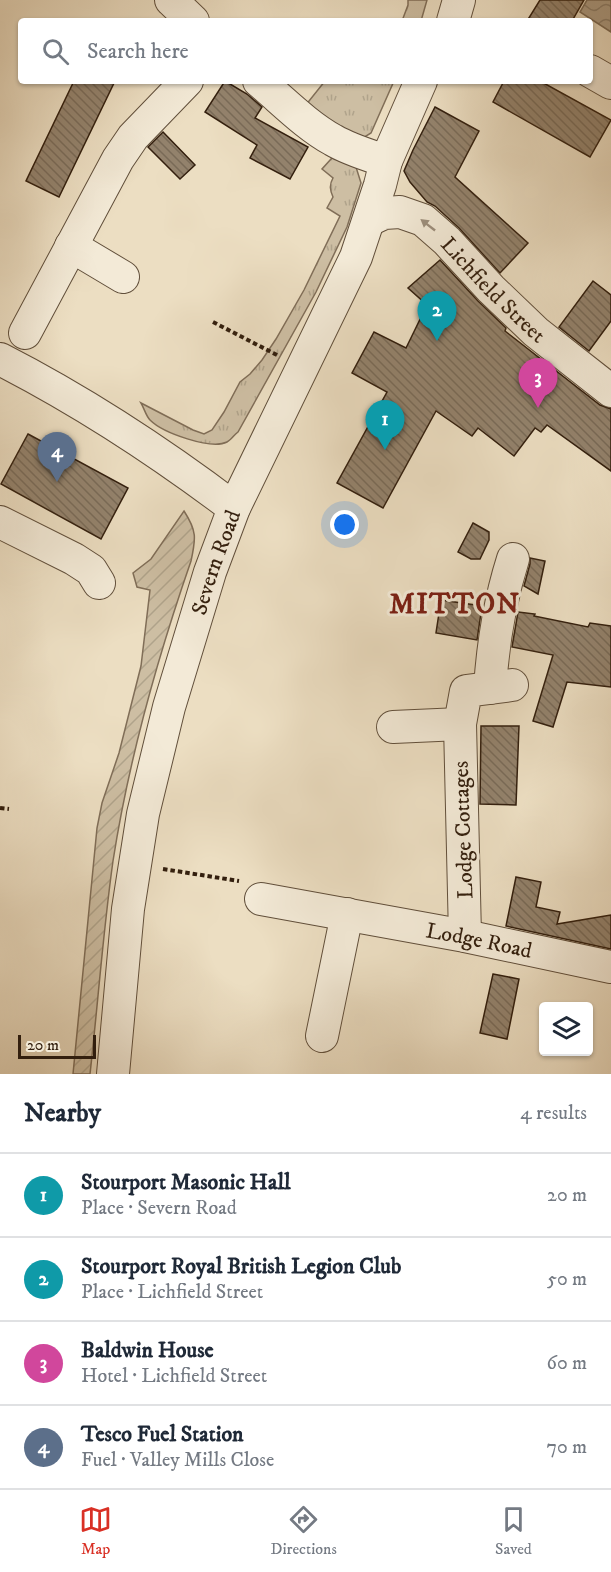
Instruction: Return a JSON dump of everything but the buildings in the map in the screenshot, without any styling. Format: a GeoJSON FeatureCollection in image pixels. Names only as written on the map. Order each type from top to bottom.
{"type":"FeatureCollection","features":[{"type":"Feature","properties":{"kind":"street"},"geometry":{"type":"LineString","coordinates":[[171,0],[190,18]]}},
{"type":"Feature","properties":{"kind":"street"},"geometry":{"type":"LineString","coordinates":[[453,18],[459,0]]}},
{"type":"Feature","properties":{"kind":"street"},"geometry":{"type":"LineString","coordinates":[[593,73],[611,83]]}},
{"type":"Feature","properties":{"kind":"street"},"geometry":{"type":"LineString","coordinates":[[25,333],[117,159],[133,137],[184,84]]}},
{"type":"Feature","properties":{"kind":"street"},"geometry":{"type":"LineString","coordinates":[[262,84],[304,120],[331,139],[361,153],[386,161]]}},
{"type":"Feature","properties":{"kind":"street","name":"Severn Road"},"geometry":{"type":"LineString","coordinates":[[113,1074],[123,953],[134,864],[145,804],[169,707],[210,572],[234,508],[353,264],[369,220],[386,161],[420,84]]}},
{"type":"Feature","properties":{"kind":"street","name":"Lichfield Street"},"geometry":{"type":"LineString","coordinates":[[369,220],[384,213],[400,212],[423,220],[447,241],[522,320],[611,391]]}},
{"type":"Feature","properties":{"kind":"street"},"geometry":{"type":"LineString","coordinates":[[71,246],[123,277]]}},
{"type":"Feature","properties":{"kind":"street"},"geometry":{"type":"LineString","coordinates":[[0,359],[134,436],[234,508]]}},
{"type":"Feature","properties":{"kind":"street"},"geometry":{"type":"LineString","coordinates":[[0,522],[74,560],[90,570],[99,583]]}},
{"type":"Feature","properties":{"kind":"street","name":"Lodge Cottages"},"geometry":{"type":"LineString","coordinates":[[465,936],[460,724],[466,691],[501,686],[494,634],[504,586],[513,560]]}},
{"type":"Feature","properties":{"kind":"street"},"geometry":{"type":"LineString","coordinates":[[393,727],[460,724]]}},
{"type":"Feature","properties":{"kind":"street","name":"Lodge Road"},"geometry":{"type":"LineString","coordinates":[[261,899],[465,936],[611,967]]}},
{"type":"Feature","properties":{"kind":"street"},"geometry":{"type":"LineString","coordinates":[[322,1036],[347,914]]}},
{"type":"Feature","properties":{"kind":"path"},"geometry":{"type":"LineString","coordinates":[[213,322],[302,368]]}},
{"type":"Feature","properties":{"kind":"path"},"geometry":{"type":"LineString","coordinates":[[0,808],[9,809]]}},
{"type":"Feature","properties":{"kind":"path"},"geometry":{"type":"LineString","coordinates":[[134,864],[261,885],[261,899]]}},
{"type":"Feature","properties":{"kind":"green space"},"geometry":{"type":"Polygon","coordinates":[[[408,0],[427,0],[422,18],[403,18],[408,0]]]}},
{"type":"Feature","properties":{"kind":"green space"},"geometry":{"type":"Polygon","coordinates":[[[323,84],[393,84],[371,133],[363,138],[354,136],[305,106],[323,84]]]}},
{"type":"Feature","properties":{"kind":"green space"},"geometry":{"type":"Polygon","coordinates":[[[332,158],[356,167],[361,183],[347,227],[316,292],[238,432],[227,442],[210,444],[187,439],[156,425],[149,418],[141,403],[193,430],[204,434],[212,430],[240,382],[262,360],[276,339],[304,290],[340,216],[327,208],[333,197],[330,188],[333,178],[322,169],[332,158]]]}},
{"type":"Feature","properties":{"kind":"green space"},"geometry":{"type":"Polygon","coordinates":[[[184,511],[193,530],[194,546],[145,709],[127,784],[106,914],[90,1074],[73,1074],[97,828],[141,666],[150,590],[137,587],[133,573],[151,559],[184,511]]]}},
{"type":"Feature","properties":{"kind":"water"},"geometry":{"type":"Polygon","coordinates":[[[587,0],[611,0],[611,32],[593,20],[593,18],[580,12],[587,0]]]}},
{"type":"Feature","properties":{"kind":"place","name":"Stourport Royal British Legion Club"},"geometry":{"type":"Point","coordinates":[437,341]}},
{"type":"Feature","properties":{"kind":"place","name":"Baldwin House"},"geometry":{"type":"Point","coordinates":[538,408]}},
{"type":"Feature","properties":{"kind":"place","name":"Stourport Masonic Hall"},"geometry":{"type":"Point","coordinates":[385,450]}},
{"type":"Feature","properties":{"kind":"place","name":"Tesco Fuel Station"},"geometry":{"type":"Point","coordinates":[57,482]}},
{"type":"Feature","properties":{"kind":"district","name":"MITTON"},"geometry":{"type":"Point","coordinates":[455,603]}}]}
